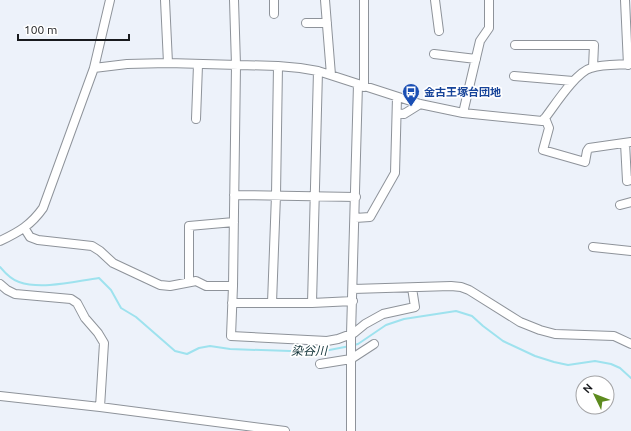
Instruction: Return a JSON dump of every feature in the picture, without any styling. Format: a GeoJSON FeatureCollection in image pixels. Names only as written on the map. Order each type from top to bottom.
{"type":"FeatureCollection","features":[{"type":"Feature","properties":{"kind":"street"},"geometry":{"type":"LineString","coordinates":[[0,242],[24,229],[38,216],[43,208],[94,68],[110,0]]}},
{"type":"Feature","properties":{"kind":"street"},"geometry":{"type":"LineString","coordinates":[[166,0],[168,63]]}},
{"type":"Feature","properties":{"kind":"street"},"geometry":{"type":"LineString","coordinates":[[234,0],[236,65],[233,286],[230,336],[327,341],[351,338],[365,324],[384,314],[415,307],[412,288]]}},
{"type":"Feature","properties":{"kind":"street"},"geometry":{"type":"LineString","coordinates":[[274,0],[274,14]]}},
{"type":"Feature","properties":{"kind":"street"},"geometry":{"type":"LineString","coordinates":[[325,0],[331,75]]}},
{"type":"Feature","properties":{"kind":"street"},"geometry":{"type":"LineString","coordinates":[[351,431],[351,338],[364,0]]}},
{"type":"Feature","properties":{"kind":"street"},"geometry":{"type":"LineString","coordinates":[[435,0],[439,31]]}},
{"type":"Feature","properties":{"kind":"street"},"geometry":{"type":"LineString","coordinates":[[463,113],[480,41],[489,28],[489,0]]}},
{"type":"Feature","properties":{"kind":"street"},"geometry":{"type":"LineString","coordinates":[[94,68],[127,64],[168,63],[278,66],[318,71],[420,104],[463,113],[542,121],[573,81],[583,72],[593,67],[629,64],[624,0]]}},
{"type":"Feature","properties":{"kind":"street"},"geometry":{"type":"LineString","coordinates":[[306,23],[327,23]]}},
{"type":"Feature","properties":{"kind":"street"},"geometry":{"type":"LineString","coordinates":[[514,45],[594,45],[593,67]]}},
{"type":"Feature","properties":{"kind":"street"},"geometry":{"type":"LineString","coordinates":[[434,54],[476,59]]}},
{"type":"Feature","properties":{"kind":"street"},"geometry":{"type":"LineString","coordinates":[[196,119],[198,65]]}},
{"type":"Feature","properties":{"kind":"street"},"geometry":{"type":"LineString","coordinates":[[272,303],[276,195],[278,66]]}},
{"type":"Feature","properties":{"kind":"street"},"geometry":{"type":"LineString","coordinates":[[312,303],[318,71]]}},
{"type":"Feature","properties":{"kind":"street"},"geometry":{"type":"LineString","coordinates":[[514,76],[573,81]]}},
{"type":"Feature","properties":{"kind":"street"},"geometry":{"type":"LineString","coordinates":[[355,218],[370,217],[395,173],[397,97]]}},
{"type":"Feature","properties":{"kind":"street"},"geometry":{"type":"LineString","coordinates":[[397,113],[404,114],[420,104]]}},
{"type":"Feature","properties":{"kind":"street"},"geometry":{"type":"LineString","coordinates":[[545,118],[549,128],[543,150],[585,162],[589,148],[628,143],[627,181],[631,180]]}},
{"type":"Feature","properties":{"kind":"street"},"geometry":{"type":"LineString","coordinates":[[234,195],[356,197]]}},
{"type":"Feature","properties":{"kind":"street"},"geometry":{"type":"LineString","coordinates":[[620,205],[631,202]]}},
{"type":"Feature","properties":{"kind":"street"},"geometry":{"type":"LineString","coordinates":[[189,282],[190,226],[234,222]]}},
{"type":"Feature","properties":{"kind":"street"},"geometry":{"type":"LineString","coordinates":[[24,229],[30,237],[38,240],[92,246],[114,263],[160,286],[170,286],[196,281],[206,286],[233,286]]}},
{"type":"Feature","properties":{"kind":"street"},"geometry":{"type":"LineString","coordinates":[[593,247],[631,251]]}},
{"type":"Feature","properties":{"kind":"street"},"geometry":{"type":"LineString","coordinates":[[0,284],[15,294],[71,300],[77,303],[85,318],[98,333],[104,343],[100,407]]}},
{"type":"Feature","properties":{"kind":"street"},"geometry":{"type":"LineString","coordinates":[[353,289],[441,286],[461,287],[469,290],[520,322],[540,330],[555,334],[614,336],[631,344]]}},
{"type":"Feature","properties":{"kind":"street"},"geometry":{"type":"LineString","coordinates":[[232,303],[312,303],[353,301]]}},
{"type":"Feature","properties":{"kind":"street"},"geometry":{"type":"LineString","coordinates":[[320,364],[351,355],[374,344]]}},
{"type":"Feature","properties":{"kind":"street"},"geometry":{"type":"LineString","coordinates":[[0,396],[100,407],[285,431]]}},
{"type":"Feature","properties":{"kind":"waterway","name":"染谷川"},"geometry":{"type":"LineString","coordinates":[[0,267],[14,280],[28,284],[48,285],[99,278],[111,290],[121,308],[136,317],[175,351],[187,354],[199,348],[210,346],[230,349],[319,352],[350,346]]}},
{"type":"Feature","properties":{"kind":"waterway","name":"染谷川"},"geometry":{"type":"LineString","coordinates":[[354,345],[358,344],[386,325],[404,319],[456,311],[472,316],[503,341],[535,356],[568,365],[595,361],[611,364],[620,368],[631,378]]}},
{"type":"Feature","properties":{"kind":"place","name":"金古王塚台団地"},"geometry":{"type":"Point","coordinates":[411,107]}}]}
